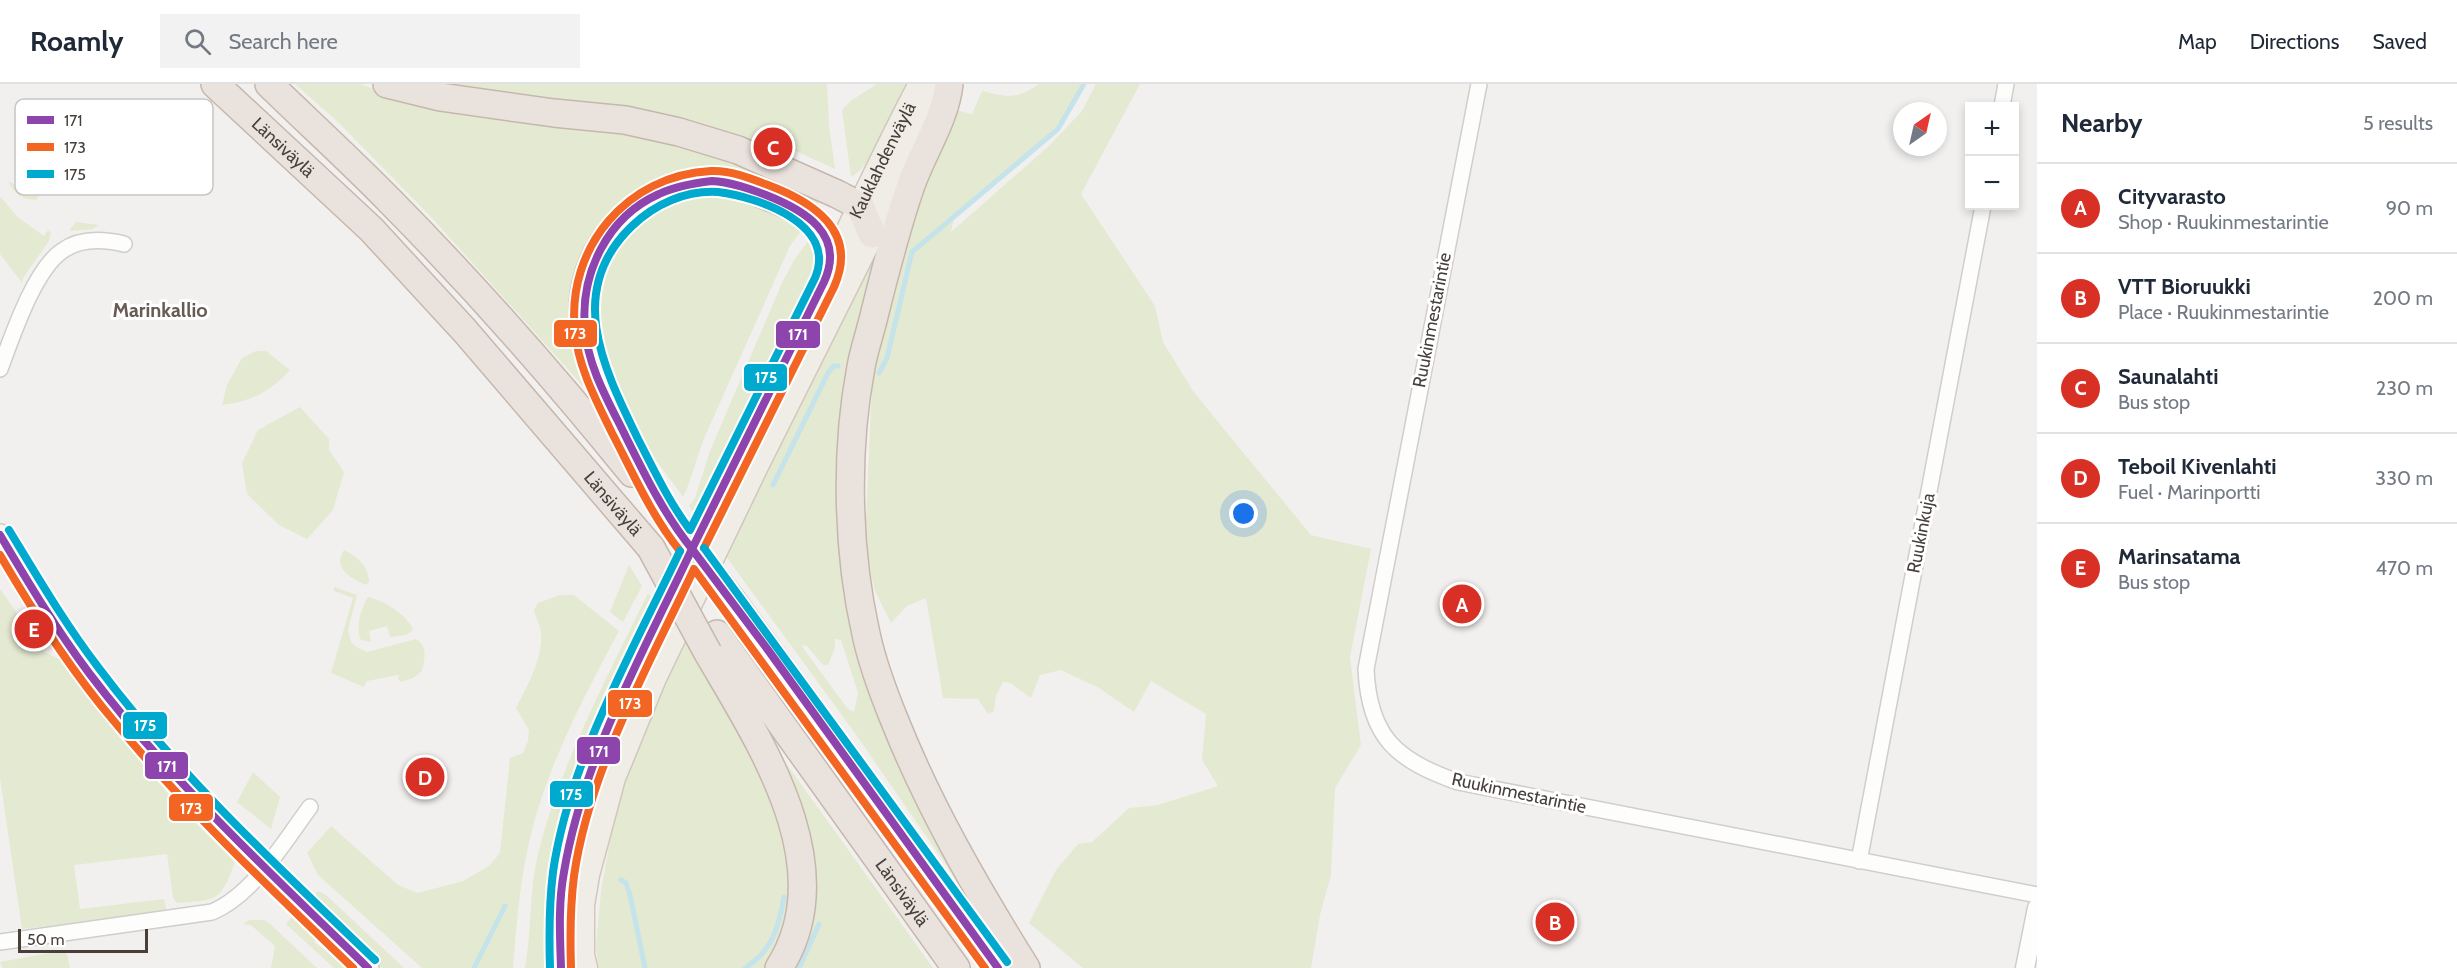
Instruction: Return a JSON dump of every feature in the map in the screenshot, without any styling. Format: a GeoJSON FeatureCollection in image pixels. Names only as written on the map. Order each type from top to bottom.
{"type":"FeatureCollection","features":[{"type":"Feature","properties":{"kind":"highway","name":"Länsiväylä"},"geometry":{"type":"LineString","coordinates":[[215,84],[371,229],[465,331],[651,548],[712,644],[956,968]]}},
{"type":"Feature","properties":{"kind":"highway","name":"Länsiväylä"},"geometry":{"type":"LineString","coordinates":[[268,84],[390,201],[490,307],[584,413],[733,602],[999,968]]}},
{"type":"Feature","properties":{"kind":"highway"},"geometry":{"type":"LineString","coordinates":[[387,84],[440,98],[625,120],[679,132],[738,150],[860,206],[872,234]]}},
{"type":"Feature","properties":{"kind":"highway"},"geometry":{"type":"LineString","coordinates":[[936,89],[861,367],[852,459],[851,518],[855,563],[866,635],[886,699],[911,763],[940,821],[1026,968]]}},
{"type":"Feature","properties":{"kind":"highway"},"geometry":{"type":"LineString","coordinates":[[667,516],[602,389],[592,361],[584,327],[584,297],[588,272],[597,251],[628,214],[647,200],[686,185],[711,181],[731,183],[752,190],[779,201],[810,218],[823,232],[829,247],[829,269]]}},
{"type":"Feature","properties":{"kind":"highway"},"geometry":{"type":"LineString","coordinates":[[712,644],[781,790],[799,845],[803,885],[800,917],[795,938],[780,968]]}},
{"type":"Feature","properties":{"kind":"main road","name":"Kauklahdenväylä"},"geometry":{"type":"LineString","coordinates":[[561,968],[560,909],[566,864],[576,819],[591,772],[621,698],[736,457],[791,350],[860,206],[936,89]]}},
{"type":"Feature","properties":{"kind":"main road","name":"Kauklahdenväylä"},"geometry":{"type":"LineString","coordinates":[[585,968],[582,955],[582,905],[590,864],[613,778],[659,667],[872,234],[936,89]]}},
{"type":"Feature","properties":{"kind":"main road"},"geometry":{"type":"LineString","coordinates":[[0,535],[51,618],[89,673],[157,756],[264,867],[368,968]]}},
{"type":"Feature","properties":{"kind":"street","name":"Ruukinmestarintie"},"geometry":{"type":"LineString","coordinates":[[1479,84],[1366,669],[1367,693],[1375,720],[1389,741],[1401,753],[1428,771],[1458,782],[2037,895]]}},
{"type":"Feature","properties":{"kind":"street"},"geometry":{"type":"LineString","coordinates":[[2003,102],[2007,84]]}},
{"type":"Feature","properties":{"kind":"street","name":"Ruukinkuja"},"geometry":{"type":"LineString","coordinates":[[1859,861],[1982,210]]}},
{"type":"Feature","properties":{"kind":"street"},"geometry":{"type":"LineString","coordinates":[[0,369],[41,273],[62,251],[94,240],[108,240],[124,244]]}},
{"type":"Feature","properties":{"kind":"street"},"geometry":{"type":"LineString","coordinates":[[0,942],[212,912],[224,907],[239,895],[264,867],[310,807]]}},
{"type":"Feature","properties":{"kind":"street"},"geometry":{"type":"LineString","coordinates":[[2025,968],[2037,908]]}},
{"type":"Feature","properties":{"kind":"green space"},"geometry":{"type":"Polygon","coordinates":[[[295,84],[360,84],[385,92],[616,130],[713,153],[819,200],[814,211],[710,173],[600,234],[591,395],[432,218],[339,123],[295,84]]]}},
{"type":"Feature","properties":{"kind":"green space"},"geometry":{"type":"Polygon","coordinates":[[[422,84],[827,84],[829,125],[835,169],[763,136],[740,141],[422,84]]]}},
{"type":"Feature","properties":{"kind":"green space"},"geometry":{"type":"Polygon","coordinates":[[[877,84],[911,84],[868,162],[851,177],[842,110],[852,100],[877,84]]]}},
{"type":"Feature","properties":{"kind":"green space"},"geometry":{"type":"Polygon","coordinates":[[[1039,84],[1084,84],[1058,129],[954,217],[951,232],[1050,145],[1082,111],[1096,84],[1140,84],[1081,194],[1155,306],[1163,342],[1193,391],[1232,439],[1311,535],[1371,549],[1350,657],[1361,745],[1335,788],[1331,875],[1320,915],[1311,968],[1083,968],[1029,923],[1056,870],[1078,844],[1092,842],[1129,808],[1158,805],[1218,786],[1202,760],[1206,714],[1151,681],[1134,712],[1099,688],[1061,670],[1040,675],[1031,698],[1010,683],[1003,682],[996,696],[994,711],[988,714],[978,699],[943,698],[926,598],[907,606],[891,623],[875,591],[869,567],[866,519],[872,383],[881,336],[915,207],[955,110],[972,114],[982,91],[1012,96],[1024,93],[1039,84]]]}},
{"type":"Feature","properties":{"kind":"green space"},"geometry":{"type":"Polygon","coordinates":[[[8,181],[15,184],[15,191],[8,181]]]}},
{"type":"Feature","properties":{"kind":"green space"},"geometry":{"type":"Polygon","coordinates":[[[717,193],[747,199],[804,227],[790,246],[706,434],[683,497],[639,437],[616,399],[607,376],[597,331],[596,292],[600,276],[615,247],[638,222],[651,212],[681,198],[717,193]]]}},
{"type":"Feature","properties":{"kind":"green space"},"geometry":{"type":"Polygon","coordinates":[[[20,195],[39,196],[36,200],[20,195]]]}},
{"type":"Feature","properties":{"kind":"green space"},"geometry":{"type":"Polygon","coordinates":[[[0,197],[17,217],[44,236],[48,230],[51,233],[49,241],[23,278],[22,283],[0,254],[0,197]]]}},
{"type":"Feature","properties":{"kind":"green space"},"geometry":{"type":"Polygon","coordinates":[[[76,222],[99,225],[92,229],[69,231],[76,222]]]}},
{"type":"Feature","properties":{"kind":"green space"},"geometry":{"type":"Polygon","coordinates":[[[884,224],[844,564],[960,885],[852,729],[725,555],[884,224]],[[835,639],[835,648],[828,665],[823,665],[807,646],[801,645],[847,708],[854,712],[858,693],[841,640],[835,639]]]}},
{"type":"Feature","properties":{"kind":"green space"},"geometry":{"type":"Polygon","coordinates":[[[812,236],[813,265],[800,309],[697,518],[689,506],[695,498],[710,451],[782,283],[794,260],[812,236]]]}},
{"type":"Feature","properties":{"kind":"green space"},"geometry":{"type":"Polygon","coordinates":[[[256,351],[266,351],[290,370],[260,394],[243,401],[222,405],[227,385],[242,358],[256,351]]]}},
{"type":"Feature","properties":{"kind":"green space"},"geometry":{"type":"Polygon","coordinates":[[[300,407],[329,439],[329,450],[344,472],[333,510],[307,539],[279,525],[247,494],[242,463],[258,430],[300,407]]]}},
{"type":"Feature","properties":{"kind":"green space"},"geometry":{"type":"Polygon","coordinates":[[[344,550],[358,559],[365,567],[369,582],[366,585],[345,572],[340,562],[344,550]]]}},
{"type":"Feature","properties":{"kind":"green space"},"geometry":{"type":"Polygon","coordinates":[[[629,565],[642,586],[623,622],[610,612],[629,565]]]}},
{"type":"Feature","properties":{"kind":"green space"},"geometry":{"type":"Polygon","coordinates":[[[334,587],[357,595],[348,630],[351,642],[356,647],[367,652],[416,639],[424,649],[422,671],[413,678],[401,682],[398,679],[399,675],[367,681],[364,687],[331,673],[353,598],[334,591],[334,587]]]}},
{"type":"Feature","properties":{"kind":"green space"},"geometry":{"type":"Polygon","coordinates":[[[0,589],[44,652],[64,661],[90,700],[174,801],[235,862],[225,885],[216,896],[201,901],[177,903],[173,898],[167,854],[74,865],[80,909],[164,899],[167,913],[22,929],[0,778],[0,589]]]}},
{"type":"Feature","properties":{"kind":"green space"},"geometry":{"type":"Polygon","coordinates":[[[648,593],[657,606],[608,708],[552,968],[525,968],[535,868],[559,786],[586,721],[648,593]]]}},
{"type":"Feature","properties":{"kind":"green space"},"geometry":{"type":"Polygon","coordinates":[[[560,595],[574,595],[619,631],[561,746],[535,819],[523,874],[513,968],[422,968],[318,875],[307,853],[331,826],[398,885],[418,893],[463,881],[489,866],[500,853],[510,758],[523,753],[528,741],[529,730],[516,708],[533,672],[541,643],[540,627],[534,610],[538,603],[560,595]]]}},
{"type":"Feature","properties":{"kind":"green space"},"geometry":{"type":"Polygon","coordinates":[[[368,597],[381,601],[394,609],[406,619],[413,630],[406,635],[390,637],[387,626],[369,631],[371,642],[361,640],[360,618],[368,597]]]}},
{"type":"Feature","properties":{"kind":"green space"},"geometry":{"type":"Polygon","coordinates":[[[682,637],[724,699],[762,768],[793,863],[790,920],[766,968],[598,968],[596,945],[601,891],[615,796],[682,637]]]}},
{"type":"Feature","properties":{"kind":"green space"},"geometry":{"type":"Polygon","coordinates":[[[768,738],[933,968],[791,968],[808,934],[768,738]]]}},
{"type":"Feature","properties":{"kind":"green space"},"geometry":{"type":"Polygon","coordinates":[[[253,772],[280,797],[271,829],[237,802],[253,772]]]}},
{"type":"Feature","properties":{"kind":"green space"},"geometry":{"type":"Polygon","coordinates":[[[318,891],[326,895],[404,968],[382,968],[310,898],[318,891]]]}},
{"type":"Feature","properties":{"kind":"green space"},"geometry":{"type":"Polygon","coordinates":[[[295,913],[318,935],[314,942],[348,968],[334,968],[286,924],[295,913]]]}},
{"type":"Feature","properties":{"kind":"green space"},"geometry":{"type":"Polygon","coordinates":[[[249,920],[264,920],[269,923],[317,968],[271,968],[275,946],[251,925],[243,924],[249,920]]]}},
{"type":"Feature","properties":{"kind":"green space"},"geometry":{"type":"Polygon","coordinates":[[[66,950],[70,968],[3,968],[0,962],[66,950]]]}},
{"type":"Feature","properties":{"kind":"waterway"},"geometry":{"type":"LineString","coordinates":[[879,373],[887,358],[912,252],[1058,129],[1084,84]]}},
{"type":"Feature","properties":{"kind":"waterway"},"geometry":{"type":"LineString","coordinates":[[773,485],[828,373],[834,366],[838,366]]}},
{"type":"Feature","properties":{"kind":"waterway"},"geometry":{"type":"LineString","coordinates":[[621,880],[626,883],[630,895],[645,968]]}},
{"type":"Feature","properties":{"kind":"waterway"},"geometry":{"type":"LineString","coordinates":[[745,968],[762,954],[773,937],[784,897]]}},
{"type":"Feature","properties":{"kind":"waterway"},"geometry":{"type":"LineString","coordinates":[[474,968],[505,906]]}},
{"type":"Feature","properties":{"kind":"waterway"},"geometry":{"type":"LineString","coordinates":[[799,968],[819,924]]}},
{"type":"Feature","properties":{"kind":"transit line","name":"173"},"geometry":{"type":"LineString","coordinates":[[680,551],[643,494],[589,383],[577,344],[575,300],[581,272],[592,245],[608,221],[629,201],[653,186],[681,176],[718,171],[740,175],[801,200],[827,221],[836,235],[841,250],[840,267],[834,287],[704,548]]}},
{"type":"Feature","properties":{"kind":"transit line","name":"171"},"geometry":{"type":"LineString","coordinates":[[712,181],[733,184],[759,192],[794,208],[818,226],[830,250],[824,282],[692,549],[654,492],[599,382],[587,343],[585,308],[587,288],[593,268],[611,232],[625,217],[641,204],[665,191],[712,181]]}},
{"type":"Feature","properties":{"kind":"transit line","name":"175"},"geometry":{"type":"LineString","coordinates":[[718,192],[753,200],[790,217],[805,228],[815,242],[819,259],[815,278],[690,530],[656,474],[613,385],[603,358],[597,331],[595,304],[599,277],[611,251],[632,226],[651,211],[672,200],[694,193],[718,192]]}},
{"type":"Feature","properties":{"kind":"transit line","name":"175"},"geometry":{"type":"LineString","coordinates":[[9,530],[86,651],[129,707],[230,819],[375,960]]}},
{"type":"Feature","properties":{"kind":"transit line","name":"171"},"geometry":{"type":"LineString","coordinates":[[0,535],[65,639],[121,713],[223,826],[368,968]]}},
{"type":"Feature","properties":{"kind":"transit line","name":"175"},"geometry":{"type":"LineString","coordinates":[[704,548],[1007,962]]}},
{"type":"Feature","properties":{"kind":"transit line","name":"171"},"geometry":{"type":"LineString","coordinates":[[561,968],[562,884],[573,830],[585,788],[617,707],[692,549]]}},
{"type":"Feature","properties":{"kind":"transit line","name":"171"},"geometry":{"type":"LineString","coordinates":[[692,549],[768,650],[998,968]]}},
{"type":"Feature","properties":{"kind":"transit line","name":"175"},"geometry":{"type":"LineString","coordinates":[[550,968],[553,872],[561,830],[573,789],[605,708],[680,551]]}},
{"type":"Feature","properties":{"kind":"transit line","name":"173"},"geometry":{"type":"LineString","coordinates":[[0,555],[67,661],[141,753],[229,847],[353,968]]}},
{"type":"Feature","properties":{"kind":"transit line","name":"173"},"geometry":{"type":"LineString","coordinates":[[571,968],[574,876],[593,797],[640,680],[694,569],[985,968]]}},
{"type":"Feature","properties":{"kind":"place","name":"Saunalahti"},"geometry":{"type":"Point","coordinates":[773,147]}},
{"type":"Feature","properties":{"kind":"place","name":"Cityvarasto"},"geometry":{"type":"Point","coordinates":[1462,604]}},
{"type":"Feature","properties":{"kind":"place","name":"Marinsatama"},"geometry":{"type":"Point","coordinates":[34,629]}},
{"type":"Feature","properties":{"kind":"place","name":"Teboil Kivenlahti"},"geometry":{"type":"Point","coordinates":[425,777]}},
{"type":"Feature","properties":{"kind":"place","name":"VTT Bioruukki"},"geometry":{"type":"Point","coordinates":[1555,922]}},
{"type":"Feature","properties":{"kind":"district","name":"Marinkallio"},"geometry":{"type":"Point","coordinates":[160,310]}}]}
